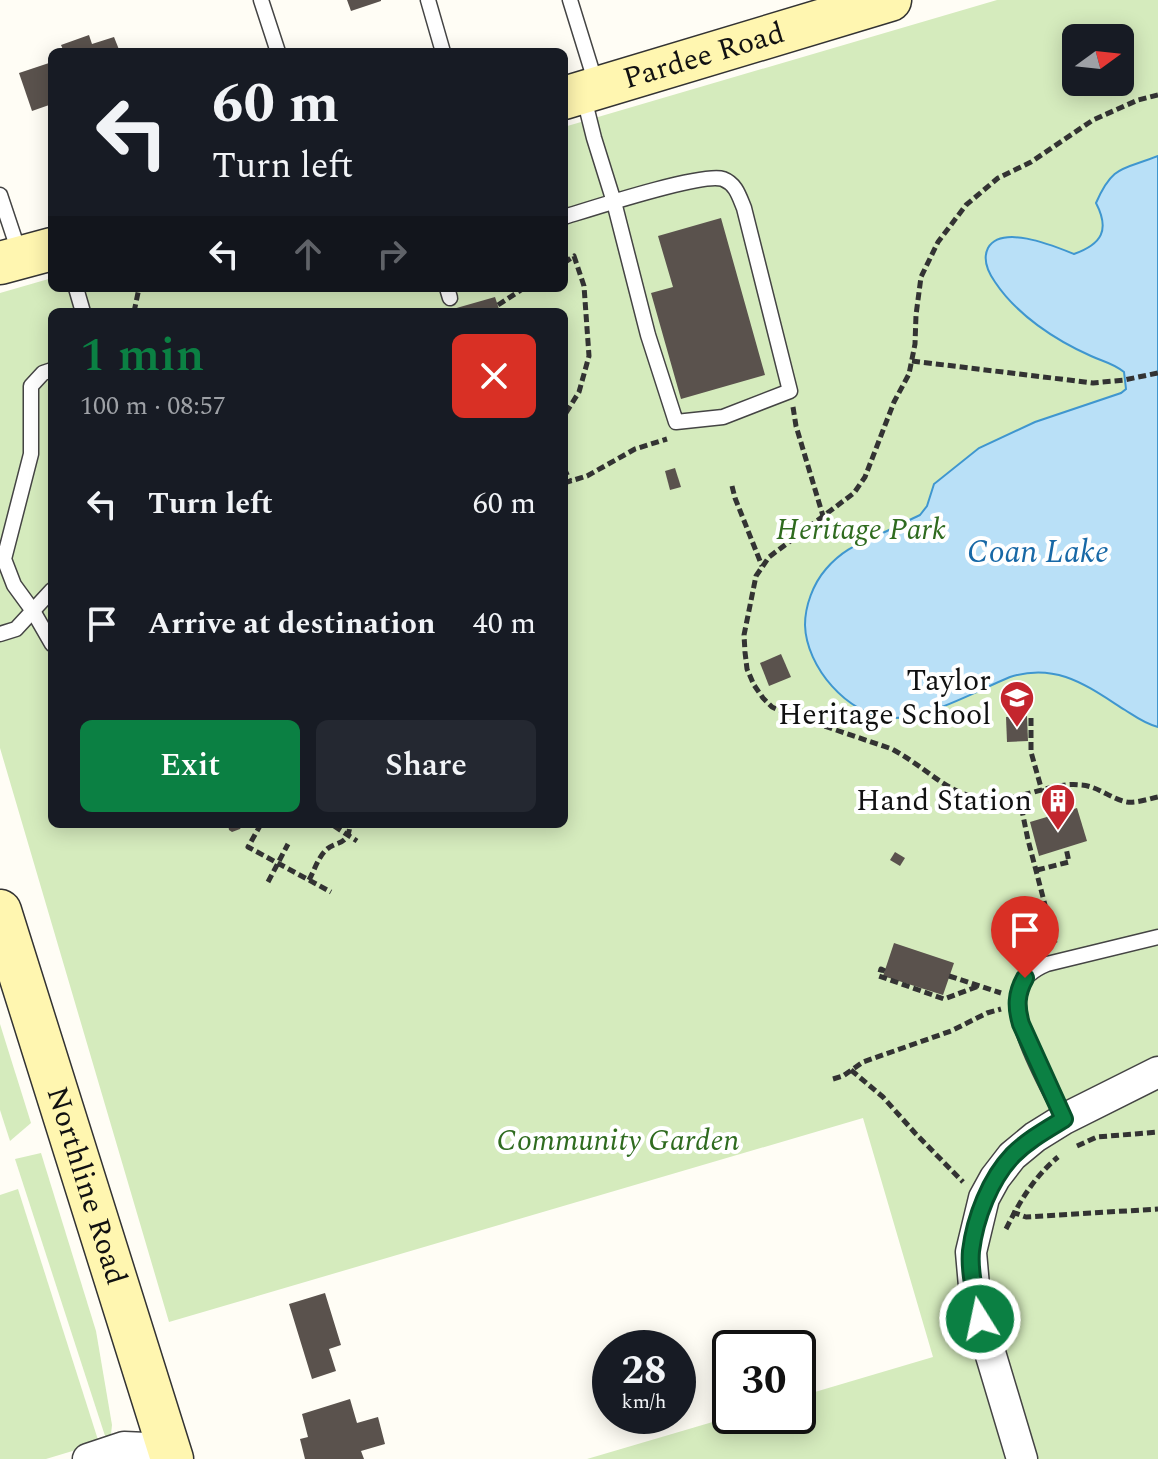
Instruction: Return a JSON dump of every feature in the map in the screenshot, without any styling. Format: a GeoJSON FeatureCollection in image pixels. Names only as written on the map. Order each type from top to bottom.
{"type":"FeatureCollection","features":[{"type":"Feature","properties":{"kind":"main road","name":"Pardee Road"},"geometry":{"type":"LineString","coordinates":[[581,93],[890,0]]}},
{"type":"Feature","properties":{"kind":"main road","name":"Northline Road"},"geometry":{"type":"LineString","coordinates":[[0,911],[166,1456]]}},
{"type":"Feature","properties":{"kind":"street"},"geometry":{"type":"LineString","coordinates":[[1022,1459],[980,1319],[974,1286],[971,1252],[984,1198],[1012,1156],[1035,1137],[1158,1072]]}},
{"type":"Feature","properties":{"kind":"street"},"geometry":{"type":"LineString","coordinates":[[88,1459],[124,1447],[166,1456]]}},
{"type":"Feature","properties":{"kind":"lane"},"geometry":{"type":"LineString","coordinates":[[261,0],[277,48]]}},
{"type":"Feature","properties":{"kind":"lane"},"geometry":{"type":"LineString","coordinates":[[428,0],[442,48]]}},
{"type":"Feature","properties":{"kind":"lane"},"geometry":{"type":"LineString","coordinates":[[568,216],[614,202],[690,182],[721,178],[736,187],[790,391],[723,417],[676,422],[648,335],[614,202],[581,93],[570,0]]}},
{"type":"Feature","properties":{"kind":"lane"},"geometry":{"type":"LineString","coordinates":[[0,195],[24,256]]}},
{"type":"Feature","properties":{"kind":"lane"},"geometry":{"type":"LineString","coordinates":[[48,371],[31,386],[31,454],[4,559],[14,585],[48,637]]}},
{"type":"Feature","properties":{"kind":"lane"},"geometry":{"type":"LineString","coordinates":[[0,634],[16,629],[48,594]]}},
{"type":"Feature","properties":{"kind":"lane"},"geometry":{"type":"LineString","coordinates":[[1064,1119],[1021,1024],[1017,1001],[1019,989],[1025,978],[1037,969],[1158,937]]}},
{"type":"Feature","properties":{"kind":"path"},"geometry":{"type":"LineString","coordinates":[[1158,95],[1138,100],[1093,120],[1031,162],[998,178],[966,205],[938,242],[921,277],[909,374],[894,402],[865,477],[854,493],[769,557],[756,576],[744,635],[747,669],[754,685],[772,707],[892,749],[953,790],[970,797],[994,800],[1067,784],[1084,785],[1128,802],[1158,797]]}},
{"type":"Feature","properties":{"kind":"path"},"geometry":{"type":"LineString","coordinates":[[568,260],[574,256],[584,286],[589,356],[579,392],[568,410]]}},
{"type":"Feature","properties":{"kind":"path"},"geometry":{"type":"LineString","coordinates":[[498,305],[518,292]]}},
{"type":"Feature","properties":{"kind":"path"},"geometry":{"type":"LineString","coordinates":[[912,361],[1093,383],[1158,373]]}},
{"type":"Feature","properties":{"kind":"path"},"geometry":{"type":"LineString","coordinates":[[790,391],[796,426],[823,516]]}},
{"type":"Feature","properties":{"kind":"path"},"geometry":{"type":"LineString","coordinates":[[568,482],[587,476],[635,449],[668,438]]}},
{"type":"Feature","properties":{"kind":"path"},"geometry":{"type":"LineString","coordinates":[[732,486],[762,567]]}},
{"type":"Feature","properties":{"kind":"path"},"geometry":{"type":"LineString","coordinates":[[1031,718],[1031,752],[1056,814]]}},
{"type":"Feature","properties":{"kind":"path"},"geometry":{"type":"LineString","coordinates":[[1019,796],[1058,962]]}},
{"type":"Feature","properties":{"kind":"path"},"geometry":{"type":"LineString","coordinates":[[259,828],[248,847],[331,892]]}},
{"type":"Feature","properties":{"kind":"path"},"geometry":{"type":"LineString","coordinates":[[338,828],[357,841]]}},
{"type":"Feature","properties":{"kind":"path"},"geometry":{"type":"LineString","coordinates":[[309,880],[326,849],[345,840],[349,828]]}},
{"type":"Feature","properties":{"kind":"path"},"geometry":{"type":"LineString","coordinates":[[268,882],[288,844]]}},
{"type":"Feature","properties":{"kind":"path"},"geometry":{"type":"LineString","coordinates":[[1037,870],[1069,862],[1066,848]]}},
{"type":"Feature","properties":{"kind":"path"},"geometry":{"type":"LineString","coordinates":[[885,971],[881,969],[879,976],[944,999],[979,986]]}},
{"type":"Feature","properties":{"kind":"path"},"geometry":{"type":"LineString","coordinates":[[949,976],[1017,1001]]}},
{"type":"Feature","properties":{"kind":"path"},"geometry":{"type":"LineString","coordinates":[[833,1079],[863,1062],[951,1031],[1017,1001]]}},
{"type":"Feature","properties":{"kind":"path"},"geometry":{"type":"LineString","coordinates":[[1003,1240],[1023,1196],[1043,1169],[1067,1150],[1097,1137],[1158,1132]]}},
{"type":"Feature","properties":{"kind":"green space","name":"Heritage Park"},"geometry":{"type":"Polygon","coordinates":[[[997,0],[1158,0],[1158,1459],[587,1459],[672,1434],[696,1434],[696,1427],[712,1422],[712,1434],[816,1434],[816,1392],[933,1357],[863,1118],[169,1322],[0,748],[0,293],[48,279],[48,292],[568,292],[568,126],[997,0]]]}},
{"type":"Feature","properties":{"kind":"green space"},"geometry":{"type":"Polygon","coordinates":[[[0,1024],[31,1123],[10,1141],[0,1110],[0,1024]]]}},
{"type":"Feature","properties":{"kind":"green space"},"geometry":{"type":"Polygon","coordinates":[[[41,1153],[96,1331],[112,1425],[111,1434],[106,1439],[15,1159],[41,1153]]]}},
{"type":"Feature","properties":{"kind":"green space"},"geometry":{"type":"Polygon","coordinates":[[[18,1189],[99,1443],[46,1459],[0,1459],[0,1195],[18,1189]]]}},
{"type":"Feature","properties":{"kind":"water","name":"Coan Lake"},"geometry":{"type":"Polygon","coordinates":[[[1158,156],[1158,727],[1084,685],[1042,672],[1010,677],[919,714],[889,718],[859,708],[832,686],[821,672],[807,641],[805,618],[808,603],[826,569],[854,546],[920,515],[927,506],[934,484],[979,448],[1035,422],[1126,389],[1124,372],[1077,350],[1014,305],[988,270],[988,248],[995,241],[1016,237],[1042,242],[1074,254],[1084,250],[1101,235],[1102,221],[1096,203],[1108,181],[1120,170],[1158,156]]]}},
{"type":"Feature","properties":{"kind":"building"},"geometry":{"type":"Polygon","coordinates":[[[347,0],[381,0],[381,1],[351,11],[347,0]]]}},
{"type":"Feature","properties":{"kind":"building"},"geometry":{"type":"Polygon","coordinates":[[[89,35],[92,44],[114,37],[118,48],[62,48],[61,45],[89,35]]]}},
{"type":"Feature","properties":{"kind":"building"},"geometry":{"type":"Polygon","coordinates":[[[48,63],[48,105],[32,111],[19,73],[48,63]]]}},
{"type":"Feature","properties":{"kind":"building"},"geometry":{"type":"Polygon","coordinates":[[[721,218],[765,375],[681,399],[651,293],[673,287],[658,236],[721,218]]]}},
{"type":"Feature","properties":{"kind":"building"},"geometry":{"type":"Polygon","coordinates":[[[495,297],[499,308],[456,308],[495,297]]]}},
{"type":"Feature","properties":{"kind":"building"},"geometry":{"type":"Polygon","coordinates":[[[675,468],[681,487],[670,490],[665,471],[675,468]]]}},
{"type":"Feature","properties":{"kind":"building"},"geometry":{"type":"Polygon","coordinates":[[[781,654],[791,677],[769,686],[760,663],[781,654]]]}},
{"type":"Feature","properties":{"kind":"building","name":"Taylor Heritage School"},"geometry":{"type":"Polygon","coordinates":[[[1027,716],[1028,741],[1007,742],[1006,717],[1027,716]]]}},
{"type":"Feature","properties":{"kind":"building","name":"Hand Station"},"geometry":{"type":"Polygon","coordinates":[[[1077,808],[1087,841],[1039,856],[1030,822],[1077,808]]]}},
{"type":"Feature","properties":{"kind":"building"},"geometry":{"type":"Polygon","coordinates":[[[895,852],[905,858],[900,866],[890,860],[895,852]]]}},
{"type":"Feature","properties":{"kind":"building"},"geometry":{"type":"Polygon","coordinates":[[[894,943],[954,963],[943,995],[883,976],[894,943]]]}},
{"type":"Feature","properties":{"kind":"building"},"geometry":{"type":"Polygon","coordinates":[[[325,1293],[341,1345],[329,1349],[336,1371],[312,1379],[289,1304],[325,1293]]]}},
{"type":"Feature","properties":{"kind":"building"},"geometry":{"type":"Polygon","coordinates":[[[350,1399],[357,1423],[378,1417],[385,1444],[361,1451],[364,1459],[305,1459],[300,1439],[308,1437],[302,1414],[350,1399]]]}},
{"type":"Feature","properties":{"kind":"place","name":"Taylor Heritage School"},"geometry":{"type":"Point","coordinates":[1017,729]}},
{"type":"Feature","properties":{"kind":"place","name":"Hand Station"},"geometry":{"type":"Point","coordinates":[1058,832]}},
{"type":"Feature","properties":{"kind":"route"},"geometry":{"type":"LineString","coordinates":[[980,1319],[971,1252],[984,1198],[1012,1156],[1064,1119],[1018,1014],[1017,998],[1025,978]]}},
{"type":"Feature","properties":{"kind":"park label","name":"Community Garden"},"geometry":{"type":"Point","coordinates":[618,1141]}}]}
